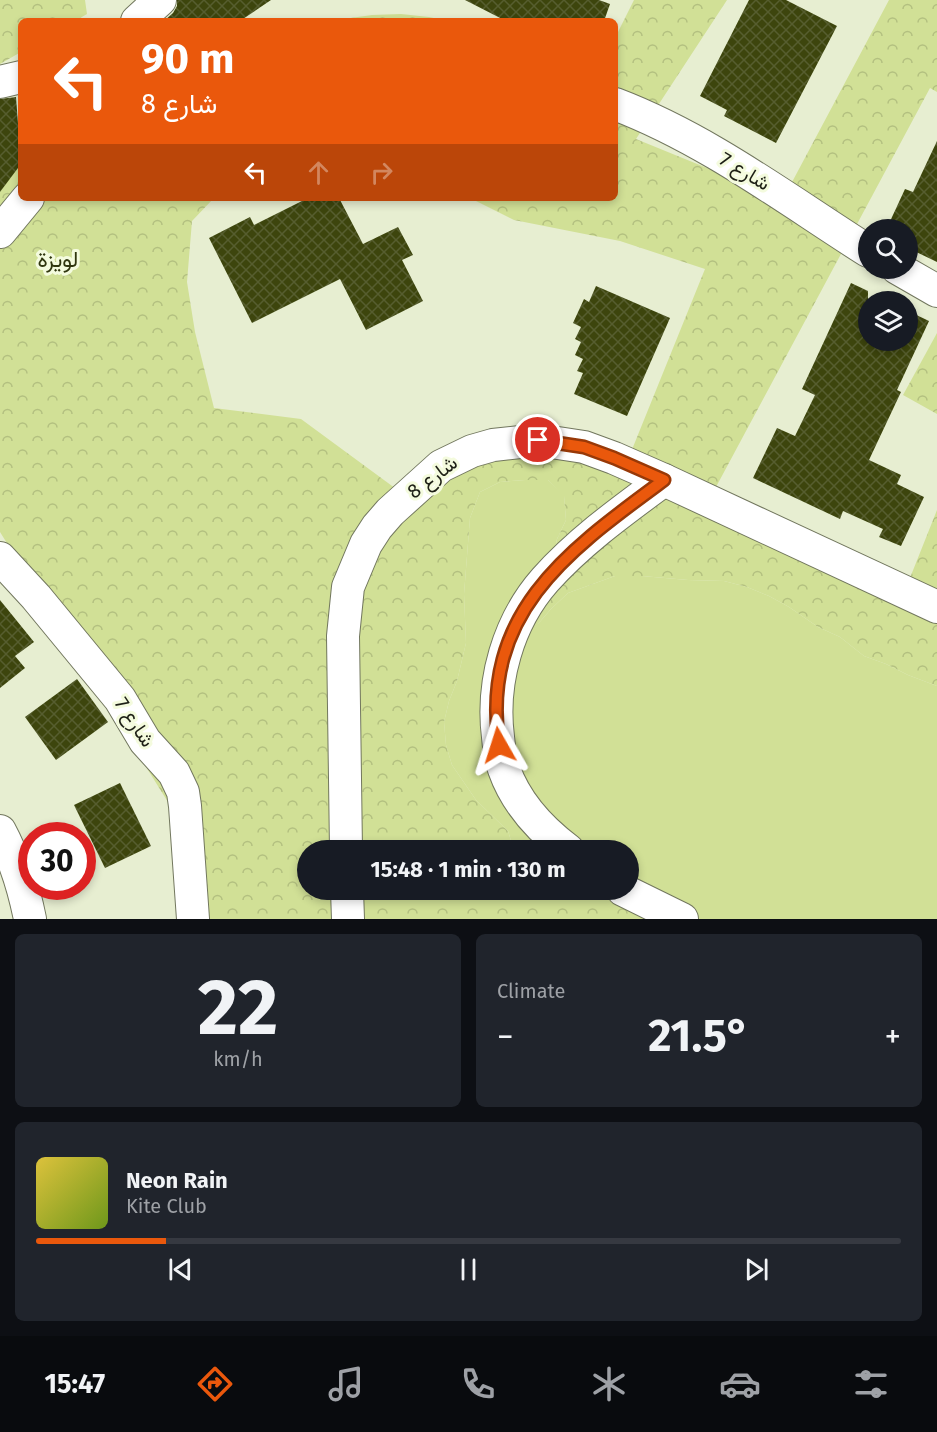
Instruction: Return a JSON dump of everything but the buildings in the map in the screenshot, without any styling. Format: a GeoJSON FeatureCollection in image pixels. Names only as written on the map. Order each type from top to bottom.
{"type":"FeatureCollection","features":[{"type":"Feature","properties":{"kind":"street"},"geometry":{"type":"LineString","coordinates":[[140,18],[160,0]]}},
{"type":"Feature","properties":{"kind":"street"},"geometry":{"type":"LineString","coordinates":[[0,82],[18,78]]}},
{"type":"Feature","properties":{"kind":"street","name":"شارع 7"},"geometry":{"type":"LineString","coordinates":[[618,105],[729,160],[858,244]]}},
{"type":"Feature","properties":{"kind":"street"},"geometry":{"type":"LineString","coordinates":[[0,232],[26,201]]}},
{"type":"Feature","properties":{"kind":"street"},"geometry":{"type":"LineString","coordinates":[[916,279],[937,291]]}},
{"type":"Feature","properties":{"kind":"street","name":"شارع 8"},"geometry":{"type":"LineString","coordinates":[[346,840],[343,636],[348,587],[366,544],[377,527],[405,497],[441,466],[472,450],[538,440],[584,447],[664,480],[937,607]]}},
{"type":"Feature","properties":{"kind":"street"},"geometry":{"type":"LineString","coordinates":[[556,840],[537,824],[521,803],[503,767],[496,721],[496,695],[500,672],[516,622],[544,581],[589,537],[664,480]]}},
{"type":"Feature","properties":{"kind":"street","name":"شارع 7"},"geometry":{"type":"LineString","coordinates":[[0,558],[36,597],[120,699],[151,750],[163,760],[178,780],[185,806],[193,919]]}},
{"type":"Feature","properties":{"kind":"street"},"geometry":{"type":"LineString","coordinates":[[0,831],[19,878],[30,919]]}},
{"type":"Feature","properties":{"kind":"street"},"geometry":{"type":"LineString","coordinates":[[189,881],[209,919]]}},
{"type":"Feature","properties":{"kind":"street"},"geometry":{"type":"LineString","coordinates":[[639,898],[682,919]]}},
{"type":"Feature","properties":{"kind":"street"},"geometry":{"type":"LineString","coordinates":[[347,900],[348,919]]}},
{"type":"Feature","properties":{"kind":"green space"},"geometry":{"type":"Polygon","coordinates":[[[0,0],[85,0],[87,14],[80,18],[18,18],[18,54],[0,64],[0,0]]]}},
{"type":"Feature","properties":{"kind":"green space"},"geometry":{"type":"Polygon","coordinates":[[[634,0],[727,0],[636,139],[783,199],[889,0],[937,0],[937,92],[930,88],[701,515],[900,603],[937,510],[937,686],[864,656],[840,637],[818,627],[769,596],[724,581],[615,576],[568,593],[538,624],[516,616],[553,561],[557,539],[566,520],[564,496],[548,480],[500,482],[480,492],[470,518],[464,594],[466,643],[444,722],[446,745],[452,765],[476,800],[508,831],[511,840],[297,840],[297,900],[623,900],[667,919],[204,919],[171,807],[0,532],[0,187],[18,168],[18,201],[211,201],[192,221],[187,282],[195,332],[214,408],[301,419],[403,494],[469,450],[631,452],[705,269],[620,241],[514,220],[476,201],[618,201],[618,32],[634,0]]]}},
{"type":"Feature","properties":{"kind":"green space"},"geometry":{"type":"Polygon","coordinates":[[[401,14],[434,18],[350,18],[401,14]]]}},
{"type":"Feature","properties":{"kind":"green space"},"geometry":{"type":"Polygon","coordinates":[[[937,333],[937,414],[903,395],[937,333]]]}},
{"type":"Feature","properties":{"kind":"green space"},"geometry":{"type":"Polygon","coordinates":[[[548,480],[564,495],[566,520],[557,539],[538,624],[568,593],[615,576],[724,581],[769,596],[818,627],[840,637],[864,656],[937,686],[937,919],[667,919],[623,900],[639,900],[639,840],[511,840],[508,831],[476,800],[452,765],[446,745],[444,722],[466,643],[464,594],[470,518],[480,492],[500,482],[548,480]]]}},
{"type":"Feature","properties":{"kind":"district","name":"لويزة"},"geometry":{"type":"Point","coordinates":[58,259]}},
{"type":"Feature","properties":{"kind":"route"},"geometry":{"type":"LineString","coordinates":[[499,745],[496,695],[500,672],[516,622],[544,581],[568,557],[589,537],[664,480],[584,447],[538,440]]}}]}
